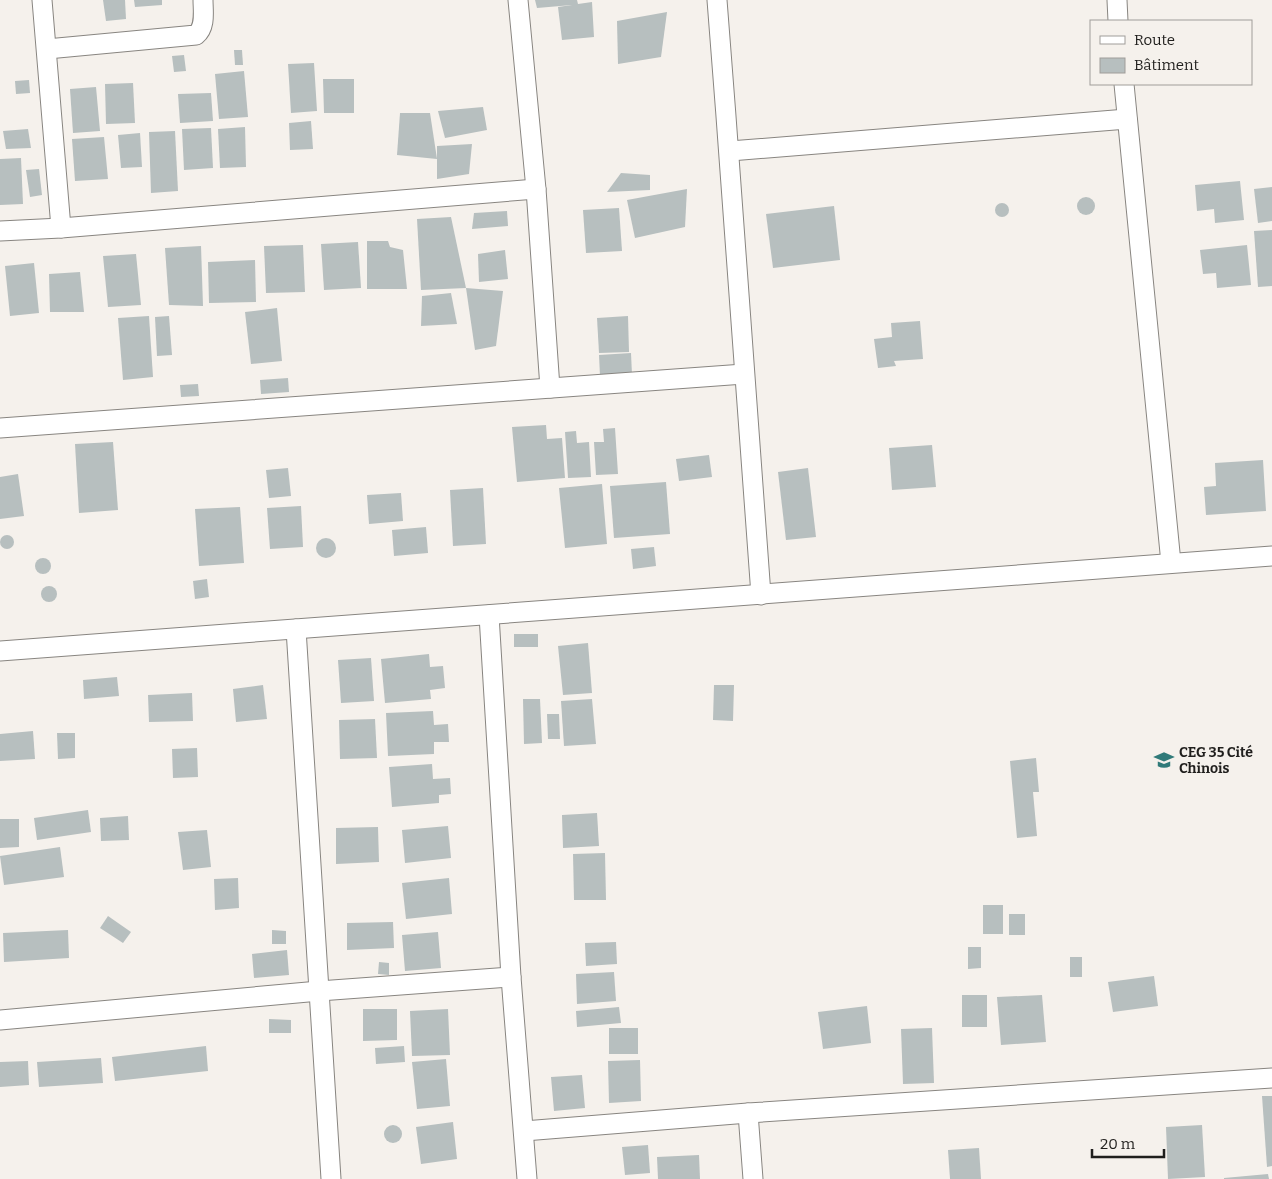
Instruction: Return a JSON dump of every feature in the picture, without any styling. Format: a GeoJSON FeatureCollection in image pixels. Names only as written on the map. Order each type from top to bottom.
{"type":"FeatureCollection","features":[{"type":"Feature","properties":{"kind":"street"},"geometry":{"type":"LineString","coordinates":[[42,0],[61,228]]}},
{"type":"Feature","properties":{"kind":"street"},"geometry":{"type":"LineString","coordinates":[[46,48],[196,34],[200,32],[203,22],[203,0]]}},
{"type":"Feature","properties":{"kind":"street"},"geometry":{"type":"LineString","coordinates":[[518,0],[536,189],[550,388]]}},
{"type":"Feature","properties":{"kind":"street"},"geometry":{"type":"LineString","coordinates":[[718,0],[761,595]]}},
{"type":"Feature","properties":{"kind":"street"},"geometry":{"type":"LineString","coordinates":[[1116,0],[1118,20]]}},
{"type":"Feature","properties":{"kind":"street"},"geometry":{"type":"LineString","coordinates":[[1124,85],[1170,563]]}},
{"type":"Feature","properties":{"kind":"street"},"geometry":{"type":"LineString","coordinates":[[730,151],[1127,119]]}},
{"type":"Feature","properties":{"kind":"street"},"geometry":{"type":"LineString","coordinates":[[0,231],[61,228],[536,189]]}},
{"type":"Feature","properties":{"kind":"street"},"geometry":{"type":"LineString","coordinates":[[0,428],[744,374]]}},
{"type":"Feature","properties":{"kind":"street"},"geometry":{"type":"LineString","coordinates":[[0,651],[1272,556]]}},
{"type":"Feature","properties":{"kind":"street"},"geometry":{"type":"LineString","coordinates":[[490,615],[511,977],[527,1179]]}},
{"type":"Feature","properties":{"kind":"street"},"geometry":{"type":"LineString","coordinates":[[296,629],[331,1179]]}},
{"type":"Feature","properties":{"kind":"street"},"geometry":{"type":"LineString","coordinates":[[0,1020],[320,991],[511,977]]}},
{"type":"Feature","properties":{"kind":"street"},"geometry":{"type":"LineString","coordinates":[[524,1131],[748,1113],[1272,1078]]}},
{"type":"Feature","properties":{"kind":"street"},"geometry":{"type":"LineString","coordinates":[[748,1113],[752,1179]]}},
{"type":"Feature","properties":{"kind":"building"},"geometry":{"type":"Polygon","coordinates":[[[103,0],[125,0],[126,19],[106,21],[103,0]]]}},
{"type":"Feature","properties":{"kind":"building"},"geometry":{"type":"Polygon","coordinates":[[[134,0],[162,0],[162,5],[135,7],[134,0]]]}},
{"type":"Feature","properties":{"kind":"building"},"geometry":{"type":"Polygon","coordinates":[[[535,0],[577,0],[578,4],[592,2],[594,37],[562,40],[558,7],[572,5],[537,8],[535,0]]]}},
{"type":"Feature","properties":{"kind":"building"},"geometry":{"type":"Polygon","coordinates":[[[667,12],[661,57],[618,64],[617,21],[667,12]]]}},
{"type":"Feature","properties":{"kind":"building"},"geometry":{"type":"Polygon","coordinates":[[[234,50],[242,50],[243,65],[235,65],[234,50]]]}},
{"type":"Feature","properties":{"kind":"building"},"geometry":{"type":"Polygon","coordinates":[[[184,55],[186,71],[174,72],[172,56],[184,55]]]}},
{"type":"Feature","properties":{"kind":"building"},"geometry":{"type":"Polygon","coordinates":[[[314,63],[317,111],[291,113],[288,64],[314,63]]]}},
{"type":"Feature","properties":{"kind":"building"},"geometry":{"type":"Polygon","coordinates":[[[244,71],[248,117],[219,119],[215,74],[244,71]]]}},
{"type":"Feature","properties":{"kind":"building"},"geometry":{"type":"Polygon","coordinates":[[[323,79],[354,79],[354,113],[324,113],[323,79]]]}},
{"type":"Feature","properties":{"kind":"building"},"geometry":{"type":"Polygon","coordinates":[[[29,80],[30,93],[16,94],[15,81],[29,80]]]}},
{"type":"Feature","properties":{"kind":"building"},"geometry":{"type":"Polygon","coordinates":[[[133,83],[135,123],[106,124],[105,84],[133,83]]]}},
{"type":"Feature","properties":{"kind":"building"},"geometry":{"type":"Polygon","coordinates":[[[96,87],[100,131],[73,133],[70,89],[96,87]]]}},
{"type":"Feature","properties":{"kind":"building"},"geometry":{"type":"Polygon","coordinates":[[[211,93],[213,121],[180,123],[178,94],[211,93]]]}},
{"type":"Feature","properties":{"kind":"building"},"geometry":{"type":"Polygon","coordinates":[[[483,107],[487,130],[445,138],[438,111],[483,107]]]}},
{"type":"Feature","properties":{"kind":"building"},"geometry":{"type":"Polygon","coordinates":[[[400,113],[430,113],[437,159],[397,155],[400,113]]]}},
{"type":"Feature","properties":{"kind":"building"},"geometry":{"type":"Polygon","coordinates":[[[311,121],[313,149],[290,150],[289,123],[311,121]]]}},
{"type":"Feature","properties":{"kind":"building"},"geometry":{"type":"Polygon","coordinates":[[[245,127],[246,167],[220,168],[218,129],[245,127]]]}},
{"type":"Feature","properties":{"kind":"building"},"geometry":{"type":"Polygon","coordinates":[[[211,128],[213,168],[184,170],[182,129],[211,128]]]}},
{"type":"Feature","properties":{"kind":"building"},"geometry":{"type":"Polygon","coordinates":[[[28,129],[31,148],[6,149],[3,131],[28,129]]]}},
{"type":"Feature","properties":{"kind":"building"},"geometry":{"type":"Polygon","coordinates":[[[175,131],[178,191],[151,193],[149,132],[175,131]]]}},
{"type":"Feature","properties":{"kind":"building"},"geometry":{"type":"Polygon","coordinates":[[[140,133],[142,167],[121,168],[118,135],[140,133]]]}},
{"type":"Feature","properties":{"kind":"building"},"geometry":{"type":"Polygon","coordinates":[[[104,137],[108,179],[75,181],[72,139],[104,137]]]}},
{"type":"Feature","properties":{"kind":"building"},"geometry":{"type":"Polygon","coordinates":[[[472,144],[469,174],[437,179],[437,146],[472,144]]]}},
{"type":"Feature","properties":{"kind":"building"},"geometry":{"type":"Polygon","coordinates":[[[21,158],[23,204],[0,205],[0,159],[21,158]]]}},
{"type":"Feature","properties":{"kind":"building"},"geometry":{"type":"Polygon","coordinates":[[[39,169],[42,195],[30,197],[26,170],[39,169]]]}},
{"type":"Feature","properties":{"kind":"building"},"geometry":{"type":"Polygon","coordinates":[[[621,173],[650,175],[650,190],[607,192],[621,173]]]}},
{"type":"Feature","properties":{"kind":"building"},"geometry":{"type":"Polygon","coordinates":[[[1240,181],[1244,220],[1215,223],[1214,209],[1197,211],[1195,185],[1240,181]]]}},
{"type":"Feature","properties":{"kind":"building"},"geometry":{"type":"Polygon","coordinates":[[[1272,187],[1272,221],[1258,223],[1254,189],[1272,187]]]}},
{"type":"Feature","properties":{"kind":"building"},"geometry":{"type":"Polygon","coordinates":[[[687,189],[685,227],[635,238],[627,200],[687,189]]]}},
{"type":"Feature","properties":{"kind":"building"},"geometry":{"type":"Polygon","coordinates":[[[1086,197],[1094,202],[1095,206],[1090,214],[1086,215],[1078,210],[1077,206],[1082,198],[1086,197]]]}},
{"type":"Feature","properties":{"kind":"building"},"geometry":{"type":"Polygon","coordinates":[[[999,203],[1005,203],[1009,210],[1005,217],[999,217],[995,213],[995,207],[999,203]]]}},
{"type":"Feature","properties":{"kind":"building"},"geometry":{"type":"Polygon","coordinates":[[[834,206],[840,260],[773,268],[766,214],[834,206]]]}},
{"type":"Feature","properties":{"kind":"building"},"geometry":{"type":"Polygon","coordinates":[[[619,208],[622,251],[586,253],[583,210],[619,208]]]}},
{"type":"Feature","properties":{"kind":"building"},"geometry":{"type":"Polygon","coordinates":[[[507,211],[508,226],[472,229],[474,213],[507,211]]]}},
{"type":"Feature","properties":{"kind":"building"},"geometry":{"type":"Polygon","coordinates":[[[451,217],[466,288],[421,290],[417,219],[451,217]]]}},
{"type":"Feature","properties":{"kind":"building"},"geometry":{"type":"Polygon","coordinates":[[[1272,230],[1272,286],[1258,287],[1254,231],[1272,230]]]}},
{"type":"Feature","properties":{"kind":"building"},"geometry":{"type":"Polygon","coordinates":[[[367,241],[388,241],[390,247],[403,250],[407,289],[367,289],[367,241]]]}},
{"type":"Feature","properties":{"kind":"building"},"geometry":{"type":"Polygon","coordinates":[[[358,242],[361,288],[324,290],[321,244],[358,242]]]}},
{"type":"Feature","properties":{"kind":"building"},"geometry":{"type":"Polygon","coordinates":[[[303,245],[305,292],[266,293],[264,246],[303,245]]]}},
{"type":"Feature","properties":{"kind":"building"},"geometry":{"type":"Polygon","coordinates":[[[1247,245],[1251,285],[1217,288],[1216,273],[1203,274],[1200,250],[1247,245]]]}},
{"type":"Feature","properties":{"kind":"building"},"geometry":{"type":"Polygon","coordinates":[[[201,246],[203,306],[169,305],[165,248],[201,246]]]}},
{"type":"Feature","properties":{"kind":"building"},"geometry":{"type":"Polygon","coordinates":[[[505,250],[508,279],[479,282],[478,254],[505,250]]]}},
{"type":"Feature","properties":{"kind":"building"},"geometry":{"type":"Polygon","coordinates":[[[136,254],[141,305],[108,307],[103,256],[136,254]]]}},
{"type":"Feature","properties":{"kind":"building"},"geometry":{"type":"Polygon","coordinates":[[[255,260],[256,302],[209,303],[208,262],[255,260]]]}},
{"type":"Feature","properties":{"kind":"building"},"geometry":{"type":"Polygon","coordinates":[[[34,263],[39,313],[10,316],[5,266],[34,263]]]}},
{"type":"Feature","properties":{"kind":"building"},"geometry":{"type":"Polygon","coordinates":[[[80,272],[84,312],[50,312],[49,274],[80,272]]]}},
{"type":"Feature","properties":{"kind":"building"},"geometry":{"type":"Polygon","coordinates":[[[466,288],[503,291],[496,346],[475,350],[466,288]]]}},
{"type":"Feature","properties":{"kind":"building"},"geometry":{"type":"Polygon","coordinates":[[[451,293],[457,324],[421,326],[422,296],[451,293]]]}},
{"type":"Feature","properties":{"kind":"building"},"geometry":{"type":"Polygon","coordinates":[[[277,308],[282,361],[251,364],[245,312],[277,308]]]}},
{"type":"Feature","properties":{"kind":"building"},"geometry":{"type":"Polygon","coordinates":[[[149,316],[153,377],[123,380],[118,318],[149,316]]]}},
{"type":"Feature","properties":{"kind":"building"},"geometry":{"type":"Polygon","coordinates":[[[169,316],[172,355],[157,356],[155,317],[169,316]]]}},
{"type":"Feature","properties":{"kind":"building"},"geometry":{"type":"Polygon","coordinates":[[[628,316],[629,352],[599,353],[597,318],[628,316]]]}},
{"type":"Feature","properties":{"kind":"building"},"geometry":{"type":"Polygon","coordinates":[[[920,321],[923,359],[894,361],[896,366],[878,368],[874,339],[892,337],[891,323],[920,321]]]}},
{"type":"Feature","properties":{"kind":"building"},"geometry":{"type":"Polygon","coordinates":[[[631,353],[632,375],[600,376],[599,355],[631,353]]]}},
{"type":"Feature","properties":{"kind":"building"},"geometry":{"type":"Polygon","coordinates":[[[288,378],[289,392],[261,394],[260,380],[288,378]]]}},
{"type":"Feature","properties":{"kind":"building"},"geometry":{"type":"Polygon","coordinates":[[[198,384],[199,396],[181,397],[180,385],[198,384]]]}},
{"type":"Feature","properties":{"kind":"building"},"geometry":{"type":"Polygon","coordinates":[[[546,425],[547,439],[562,438],[565,478],[517,482],[512,427],[546,425]]]}},
{"type":"Feature","properties":{"kind":"building"},"geometry":{"type":"Polygon","coordinates":[[[615,428],[618,474],[596,475],[594,442],[604,442],[603,429],[615,428]]]}},
{"type":"Feature","properties":{"kind":"building"},"geometry":{"type":"Polygon","coordinates":[[[576,431],[577,443],[589,442],[591,477],[568,478],[565,432],[576,431]]]}},
{"type":"Feature","properties":{"kind":"building"},"geometry":{"type":"Polygon","coordinates":[[[113,442],[118,510],[79,513],[75,444],[113,442]]]}},
{"type":"Feature","properties":{"kind":"building"},"geometry":{"type":"Polygon","coordinates":[[[932,445],[936,487],[892,490],[889,448],[932,445]]]}},
{"type":"Feature","properties":{"kind":"building"},"geometry":{"type":"Polygon","coordinates":[[[709,455],[712,477],[679,481],[676,459],[709,455]]]}},
{"type":"Feature","properties":{"kind":"building"},"geometry":{"type":"Polygon","coordinates":[[[1263,460],[1266,511],[1206,515],[1204,487],[1216,486],[1215,463],[1263,460]]]}},
{"type":"Feature","properties":{"kind":"building"},"geometry":{"type":"Polygon","coordinates":[[[288,468],[291,496],[269,498],[266,470],[288,468]]]}},
{"type":"Feature","properties":{"kind":"building"},"geometry":{"type":"Polygon","coordinates":[[[808,468],[816,537],[786,540],[778,472],[808,468]]]}},
{"type":"Feature","properties":{"kind":"building"},"geometry":{"type":"Polygon","coordinates":[[[18,474],[24,516],[0,519],[0,477],[18,474]]]}},
{"type":"Feature","properties":{"kind":"building"},"geometry":{"type":"Polygon","coordinates":[[[666,482],[670,534],[614,538],[610,486],[666,482]]]}},
{"type":"Feature","properties":{"kind":"building"},"geometry":{"type":"Polygon","coordinates":[[[602,484],[607,544],[565,548],[559,488],[602,484]]]}},
{"type":"Feature","properties":{"kind":"building"},"geometry":{"type":"Polygon","coordinates":[[[483,488],[486,544],[453,546],[450,490],[483,488]]]}},
{"type":"Feature","properties":{"kind":"building"},"geometry":{"type":"Polygon","coordinates":[[[401,493],[403,521],[369,524],[367,495],[401,493]]]}},
{"type":"Feature","properties":{"kind":"building"},"geometry":{"type":"Polygon","coordinates":[[[301,506],[303,547],[270,549],[267,508],[301,506]]]}},
{"type":"Feature","properties":{"kind":"building"},"geometry":{"type":"Polygon","coordinates":[[[240,507],[244,563],[199,566],[195,509],[240,507]]]}},
{"type":"Feature","properties":{"kind":"building"},"geometry":{"type":"Polygon","coordinates":[[[426,527],[428,553],[394,556],[392,530],[426,527]]]}},
{"type":"Feature","properties":{"kind":"building"},"geometry":{"type":"Polygon","coordinates":[[[4,535],[10,535],[14,542],[10,549],[4,549],[0,545],[0,539],[4,535]]]}},
{"type":"Feature","properties":{"kind":"building"},"geometry":{"type":"Polygon","coordinates":[[[322,538],[330,538],[336,544],[336,552],[330,558],[322,558],[316,552],[316,544],[322,538]]]}},
{"type":"Feature","properties":{"kind":"building"},"geometry":{"type":"Polygon","coordinates":[[[654,547],[656,566],[633,569],[631,549],[654,547]]]}},
{"type":"Feature","properties":{"kind":"building"},"geometry":{"type":"Polygon","coordinates":[[[43,558],[51,566],[43,574],[35,566],[43,558]]]}},
{"type":"Feature","properties":{"kind":"building"},"geometry":{"type":"Polygon","coordinates":[[[207,579],[209,597],[195,599],[193,581],[207,579]]]}},
{"type":"Feature","properties":{"kind":"building"},"geometry":{"type":"Polygon","coordinates":[[[49,586],[55,588],[57,594],[55,600],[49,602],[43,600],[41,594],[43,588],[49,586]]]}},
{"type":"Feature","properties":{"kind":"building"},"geometry":{"type":"Polygon","coordinates":[[[514,634],[538,634],[538,647],[514,647],[514,634]]]}},
{"type":"Feature","properties":{"kind":"building"},"geometry":{"type":"Polygon","coordinates":[[[588,643],[592,693],[563,695],[558,646],[588,643]]]}},
{"type":"Feature","properties":{"kind":"building"},"geometry":{"type":"Polygon","coordinates":[[[429,654],[430,667],[443,666],[445,688],[430,690],[431,699],[385,703],[381,659],[429,654]]]}},
{"type":"Feature","properties":{"kind":"building"},"geometry":{"type":"Polygon","coordinates":[[[371,658],[374,701],[341,703],[338,660],[371,658]]]}},
{"type":"Feature","properties":{"kind":"building"},"geometry":{"type":"Polygon","coordinates":[[[117,677],[119,696],[84,699],[83,680],[117,677]]]}},
{"type":"Feature","properties":{"kind":"building"},"geometry":{"type":"Polygon","coordinates":[[[263,685],[267,719],[236,722],[233,689],[263,685]]]}},
{"type":"Feature","properties":{"kind":"building"},"geometry":{"type":"Polygon","coordinates":[[[714,685],[734,685],[733,721],[713,720],[714,685]]]}},
{"type":"Feature","properties":{"kind":"building"},"geometry":{"type":"Polygon","coordinates":[[[192,693],[193,721],[149,722],[148,695],[192,693]]]}},
{"type":"Feature","properties":{"kind":"building"},"geometry":{"type":"Polygon","coordinates":[[[523,699],[540,699],[542,743],[524,744],[523,699]]]}},
{"type":"Feature","properties":{"kind":"building"},"geometry":{"type":"Polygon","coordinates":[[[592,699],[596,744],[564,746],[561,701],[592,699]]]}},
{"type":"Feature","properties":{"kind":"building"},"geometry":{"type":"Polygon","coordinates":[[[433,711],[434,725],[448,724],[449,742],[434,742],[434,754],[388,756],[386,713],[433,711]]]}},
{"type":"Feature","properties":{"kind":"building"},"geometry":{"type":"Polygon","coordinates":[[[547,714],[559,714],[560,739],[548,739],[547,714]]]}},
{"type":"Feature","properties":{"kind":"building"},"geometry":{"type":"Polygon","coordinates":[[[375,719],[377,758],[340,759],[339,720],[375,719]]]}},
{"type":"Feature","properties":{"kind":"building"},"geometry":{"type":"Polygon","coordinates":[[[33,731],[35,759],[0,761],[0,734],[33,731]]]}},
{"type":"Feature","properties":{"kind":"building"},"geometry":{"type":"Polygon","coordinates":[[[57,733],[75,733],[75,758],[58,759],[57,733]]]}},
{"type":"Feature","properties":{"kind":"building"},"geometry":{"type":"Polygon","coordinates":[[[197,748],[198,777],[173,778],[172,749],[197,748]]]}},
{"type":"Feature","properties":{"kind":"building"},"geometry":{"type":"Polygon","coordinates":[[[1036,758],[1039,792],[1033,792],[1037,836],[1017,838],[1010,761],[1036,758]]]}},
{"type":"Feature","properties":{"kind":"building"},"geometry":{"type":"Polygon","coordinates":[[[432,764],[433,779],[450,778],[451,794],[439,795],[439,803],[392,807],[389,767],[432,764]]]}},
{"type":"Feature","properties":{"kind":"building"},"geometry":{"type":"Polygon","coordinates":[[[88,810],[91,832],[37,840],[34,818],[88,810]]]}},
{"type":"Feature","properties":{"kind":"building"},"geometry":{"type":"Polygon","coordinates":[[[597,813],[599,846],[563,848],[562,815],[597,813]]]}},
{"type":"Feature","properties":{"kind":"building"},"geometry":{"type":"Polygon","coordinates":[[[128,816],[129,840],[101,841],[100,818],[128,816]]]}},
{"type":"Feature","properties":{"kind":"building"},"geometry":{"type":"Polygon","coordinates":[[[0,819],[19,819],[19,847],[0,848],[0,819]]]}},
{"type":"Feature","properties":{"kind":"building"},"geometry":{"type":"Polygon","coordinates":[[[448,826],[451,858],[405,863],[402,830],[448,826]]]}},
{"type":"Feature","properties":{"kind":"building"},"geometry":{"type":"Polygon","coordinates":[[[378,827],[379,862],[336,864],[336,828],[378,827]]]}},
{"type":"Feature","properties":{"kind":"building"},"geometry":{"type":"Polygon","coordinates":[[[207,830],[211,867],[183,870],[178,832],[207,830]]]}},
{"type":"Feature","properties":{"kind":"building"},"geometry":{"type":"Polygon","coordinates":[[[60,847],[64,877],[4,885],[0,856],[60,847]]]}},
{"type":"Feature","properties":{"kind":"building"},"geometry":{"type":"Polygon","coordinates":[[[605,853],[606,900],[574,900],[573,854],[605,853]]]}},
{"type":"Feature","properties":{"kind":"building"},"geometry":{"type":"Polygon","coordinates":[[[238,878],[239,908],[215,910],[214,879],[238,878]]]}},
{"type":"Feature","properties":{"kind":"building"},"geometry":{"type":"Polygon","coordinates":[[[449,878],[452,914],[406,919],[402,883],[449,878]]]}},
{"type":"Feature","properties":{"kind":"building"},"geometry":{"type":"Polygon","coordinates":[[[983,905],[1003,905],[1003,934],[983,934],[983,905]]]}},
{"type":"Feature","properties":{"kind":"building"},"geometry":{"type":"Polygon","coordinates":[[[1009,914],[1025,914],[1025,935],[1009,935],[1009,914]]]}},
{"type":"Feature","properties":{"kind":"building"},"geometry":{"type":"Polygon","coordinates":[[[108,916],[131,932],[123,943],[100,928],[108,916]]]}},
{"type":"Feature","properties":{"kind":"building"},"geometry":{"type":"Polygon","coordinates":[[[393,922],[394,948],[347,950],[347,923],[393,922]]]}},
{"type":"Feature","properties":{"kind":"building"},"geometry":{"type":"Polygon","coordinates":[[[68,930],[69,958],[4,962],[3,933],[68,930]]]}},
{"type":"Feature","properties":{"kind":"building"},"geometry":{"type":"Polygon","coordinates":[[[272,930],[286,931],[286,944],[272,944],[272,930]]]}},
{"type":"Feature","properties":{"kind":"building"},"geometry":{"type":"Polygon","coordinates":[[[438,932],[441,968],[405,971],[402,935],[438,932]]]}},
{"type":"Feature","properties":{"kind":"building"},"geometry":{"type":"Polygon","coordinates":[[[616,942],[617,964],[586,966],[585,943],[616,942]]]}},
{"type":"Feature","properties":{"kind":"building"},"geometry":{"type":"Polygon","coordinates":[[[968,947],[981,947],[981,968],[968,969],[968,947]]]}},
{"type":"Feature","properties":{"kind":"building"},"geometry":{"type":"Polygon","coordinates":[[[287,950],[289,975],[254,978],[252,954],[287,950]]]}},
{"type":"Feature","properties":{"kind":"building"},"geometry":{"type":"Polygon","coordinates":[[[1070,957],[1082,957],[1082,977],[1070,977],[1070,957]]]}},
{"type":"Feature","properties":{"kind":"building"},"geometry":{"type":"Polygon","coordinates":[[[379,962],[389,963],[389,975],[378,974],[379,962]]]}},
{"type":"Feature","properties":{"kind":"building"},"geometry":{"type":"Polygon","coordinates":[[[614,972],[616,1001],[577,1004],[576,974],[614,972]]]}},
{"type":"Feature","properties":{"kind":"building"},"geometry":{"type":"Polygon","coordinates":[[[1154,976],[1158,1006],[1113,1012],[1108,982],[1154,976]]]}},
{"type":"Feature","properties":{"kind":"building"},"geometry":{"type":"Polygon","coordinates":[[[962,995],[987,995],[987,1027],[962,1027],[962,995]]]}},
{"type":"Feature","properties":{"kind":"building"},"geometry":{"type":"Polygon","coordinates":[[[1042,995],[1046,1042],[1001,1045],[997,997],[1042,995]]]}},
{"type":"Feature","properties":{"kind":"building"},"geometry":{"type":"Polygon","coordinates":[[[867,1006],[871,1043],[823,1049],[818,1012],[867,1006]]]}},
{"type":"Feature","properties":{"kind":"building"},"geometry":{"type":"Polygon","coordinates":[[[619,1007],[621,1023],[577,1027],[576,1011],[619,1007]]]}},
{"type":"Feature","properties":{"kind":"building"},"geometry":{"type":"Polygon","coordinates":[[[363,1009],[397,1009],[397,1040],[363,1041],[363,1009]]]}},
{"type":"Feature","properties":{"kind":"building"},"geometry":{"type":"Polygon","coordinates":[[[448,1009],[450,1055],[412,1056],[410,1011],[448,1009]]]}},
{"type":"Feature","properties":{"kind":"building"},"geometry":{"type":"Polygon","coordinates":[[[269,1019],[291,1020],[291,1033],[269,1033],[269,1019]]]}},
{"type":"Feature","properties":{"kind":"building"},"geometry":{"type":"Polygon","coordinates":[[[609,1028],[638,1028],[638,1054],[609,1054],[609,1028]]]}},
{"type":"Feature","properties":{"kind":"building"},"geometry":{"type":"Polygon","coordinates":[[[932,1028],[934,1083],[903,1084],[901,1029],[932,1028]]]}},
{"type":"Feature","properties":{"kind":"building"},"geometry":{"type":"Polygon","coordinates":[[[206,1046],[208,1071],[115,1081],[112,1057],[206,1046]]]}},
{"type":"Feature","properties":{"kind":"building"},"geometry":{"type":"Polygon","coordinates":[[[404,1046],[405,1062],[376,1064],[375,1048],[404,1046]]]}},
{"type":"Feature","properties":{"kind":"building"},"geometry":{"type":"Polygon","coordinates":[[[101,1058],[103,1083],[39,1087],[37,1062],[101,1058]]]}},
{"type":"Feature","properties":{"kind":"building"},"geometry":{"type":"Polygon","coordinates":[[[446,1059],[450,1106],[417,1109],[412,1062],[446,1059]]]}},
{"type":"Feature","properties":{"kind":"building"},"geometry":{"type":"Polygon","coordinates":[[[640,1060],[641,1101],[609,1103],[608,1061],[640,1060]]]}},
{"type":"Feature","properties":{"kind":"building"},"geometry":{"type":"Polygon","coordinates":[[[28,1061],[29,1085],[0,1087],[0,1062],[28,1061]]]}},
{"type":"Feature","properties":{"kind":"building"},"geometry":{"type":"Polygon","coordinates":[[[582,1075],[585,1108],[554,1111],[551,1077],[582,1075]]]}},
{"type":"Feature","properties":{"kind":"building"},"geometry":{"type":"Polygon","coordinates":[[[1262,1096],[1272,1096],[1272,1166],[1267,1167],[1262,1096]]]}},
{"type":"Feature","properties":{"kind":"building"},"geometry":{"type":"Polygon","coordinates":[[[453,1122],[457,1159],[421,1164],[416,1127],[453,1122]]]}},
{"type":"Feature","properties":{"kind":"building"},"geometry":{"type":"Polygon","coordinates":[[[393,1125],[399,1128],[402,1134],[399,1140],[393,1143],[387,1140],[384,1134],[387,1128],[393,1125]]]}},
{"type":"Feature","properties":{"kind":"building"},"geometry":{"type":"Polygon","coordinates":[[[1202,1125],[1205,1177],[1168,1179],[1166,1127],[1202,1125]]]}},
{"type":"Feature","properties":{"kind":"building"},"geometry":{"type":"Polygon","coordinates":[[[648,1145],[650,1173],[625,1175],[622,1147],[648,1145]]]}},
{"type":"Feature","properties":{"kind":"building"},"geometry":{"type":"Polygon","coordinates":[[[979,1148],[981,1179],[950,1179],[948,1150],[979,1148]]]}},
{"type":"Feature","properties":{"kind":"building"},"geometry":{"type":"Polygon","coordinates":[[[699,1155],[700,1179],[658,1179],[657,1157],[699,1155]]]}},
{"type":"Feature","properties":{"kind":"building"},"geometry":{"type":"Polygon","coordinates":[[[1268,1174],[1269,1179],[1224,1179],[1224,1178],[1268,1174]]]}},
{"type":"Feature","properties":{"kind":"place","name":"CEG 35 Cité Chinois"},"geometry":{"type":"Point","coordinates":[1164,760]}}]}
